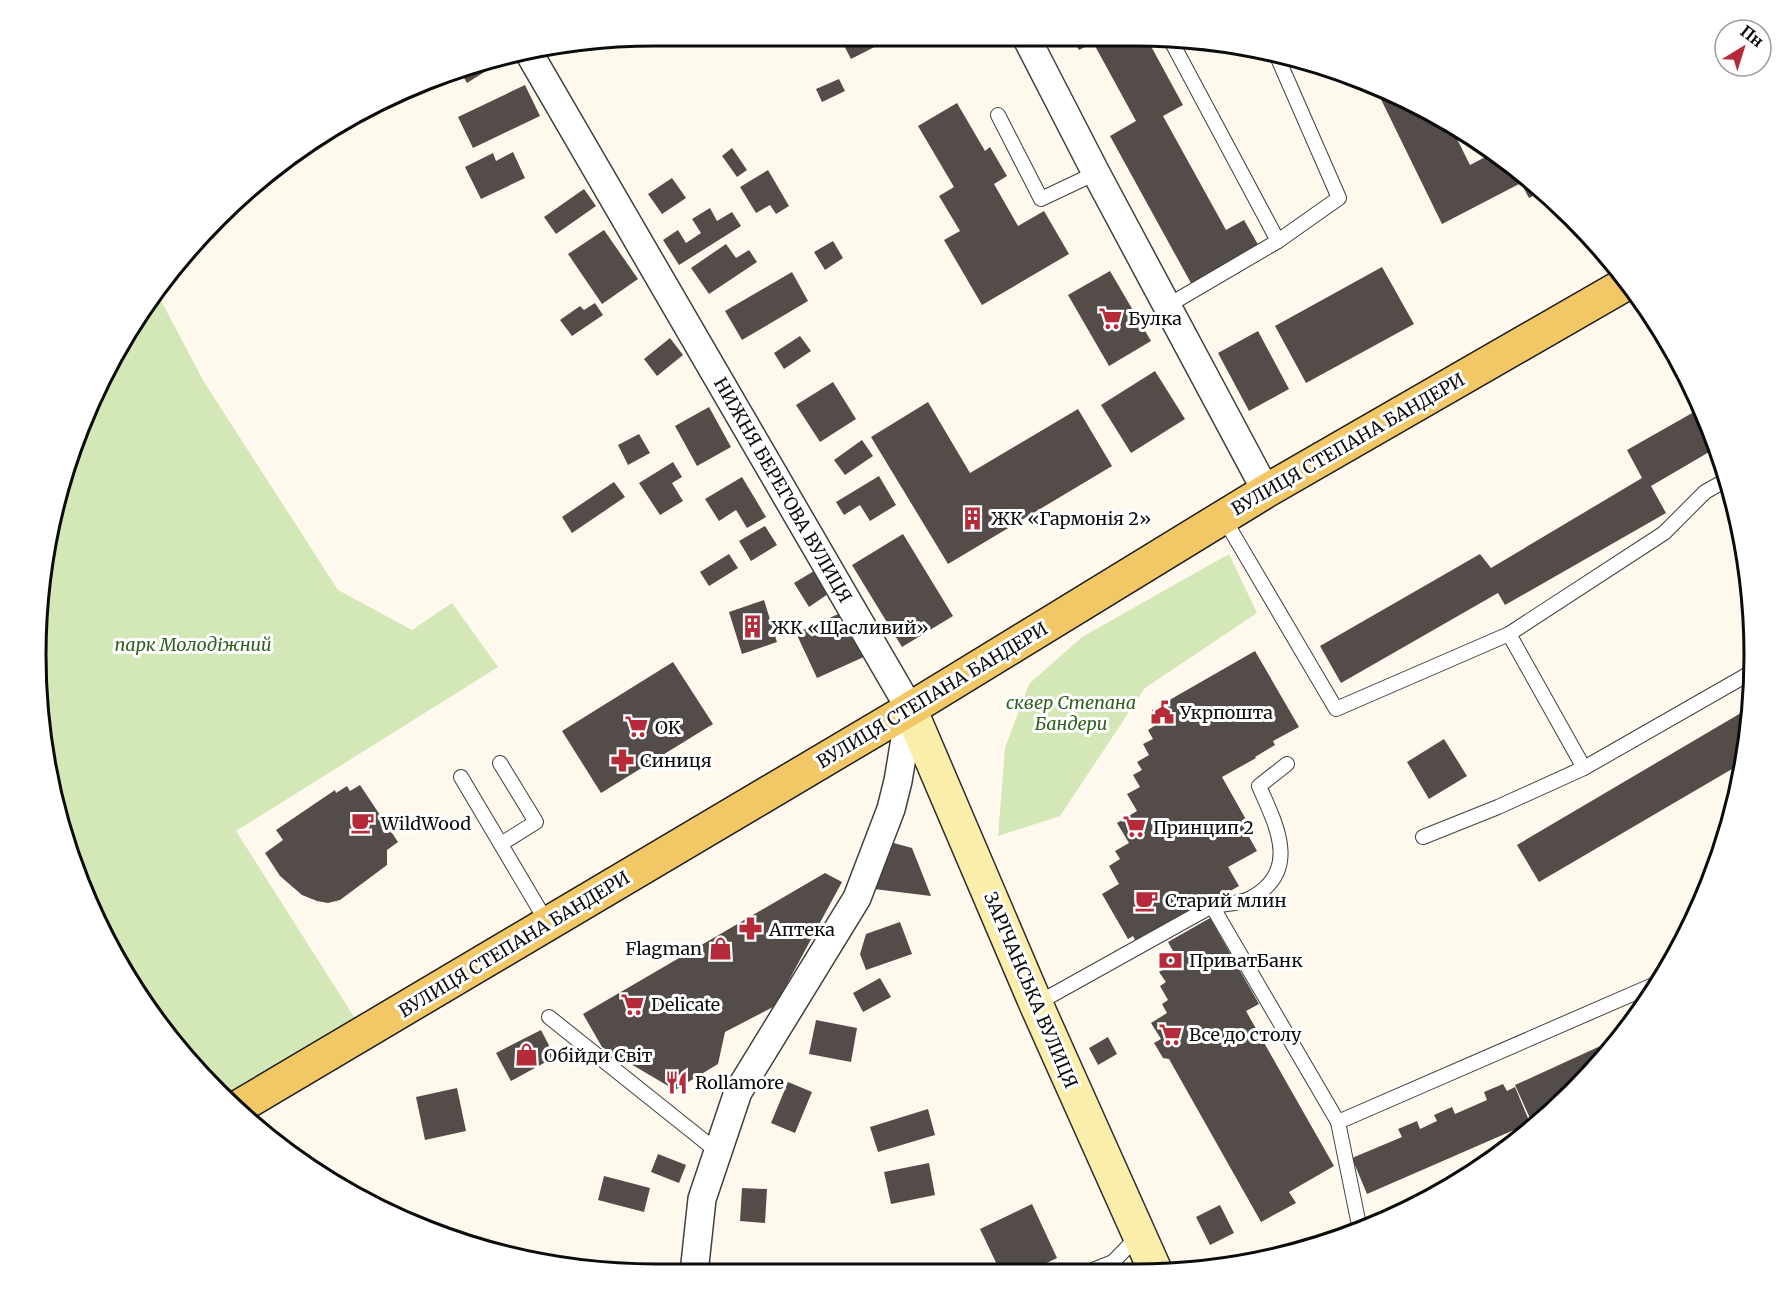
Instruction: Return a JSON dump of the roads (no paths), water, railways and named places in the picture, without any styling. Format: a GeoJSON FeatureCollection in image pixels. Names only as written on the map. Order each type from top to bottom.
{"type":"FeatureCollection","features":[{"type":"Feature","properties":{"kind":"main road","name":"ВУЛИЦЯ СТЕПАНА БАНДЕРИ"},"geometry":{"type":"LineString","coordinates":[[244,1104],[910,709],[1266,491],[1620,287]]}},
{"type":"Feature","properties":{"kind":"street"},"geometry":{"type":"LineString","coordinates":[[1031,46],[1266,491]]}},
{"type":"Feature","properties":{"kind":"street","name":"НИЖНЯ БЕРЕГОВА ВУЛИЦЯ"},"geometry":{"type":"LineString","coordinates":[[533,59],[910,709]]}},
{"type":"Feature","properties":{"kind":"street"},"geometry":{"type":"LineString","coordinates":[[695,1264],[702,1199],[738,1092],[857,898],[891,809],[910,709]]}},
{"type":"Feature","properties":{"kind":"street","name":"ЗАРІЧАНСЬКА ВУЛИЦЯ"},"geometry":{"type":"LineString","coordinates":[[910,709],[1036,1004],[1152,1264]]}},
{"type":"Feature","properties":{"kind":"lane"},"geometry":{"type":"LineString","coordinates":[[1175,48],[1278,241]]}},
{"type":"Feature","properties":{"kind":"lane"},"geometry":{"type":"LineString","coordinates":[[1167,306],[1278,241],[1339,198],[1280,64]]}},
{"type":"Feature","properties":{"kind":"lane"},"geometry":{"type":"LineString","coordinates":[[998,116],[1041,199],[1096,173]]}},
{"type":"Feature","properties":{"kind":"lane"},"geometry":{"type":"LineString","coordinates":[[1223,517],[1336,709],[1509,634],[1664,533],[1705,492],[1720,484]]}},
{"type":"Feature","properties":{"kind":"lane"},"geometry":{"type":"LineString","coordinates":[[1509,634],[1584,768]]}},
{"type":"Feature","properties":{"kind":"lane"},"geometry":{"type":"LineString","coordinates":[[1423,837],[1498,807],[1584,768],[1743,677]]}},
{"type":"Feature","properties":{"kind":"lane"},"geometry":{"type":"LineString","coordinates":[[500,763],[536,822],[501,844]]}},
{"type":"Feature","properties":{"kind":"lane"},"geometry":{"type":"LineString","coordinates":[[1036,1004],[1212,906],[1247,900],[1266,887],[1275,875],[1282,853],[1279,831],[1259,786],[1287,764]]}},
{"type":"Feature","properties":{"kind":"lane"},"geometry":{"type":"LineString","coordinates":[[461,777],[548,924]]}},
{"type":"Feature","properties":{"kind":"lane"},"geometry":{"type":"LineString","coordinates":[[1212,906],[1338,1122],[1354,1224]]}},
{"type":"Feature","properties":{"kind":"lane"},"geometry":{"type":"LineString","coordinates":[[1338,1122],[1646,988]]}},
{"type":"Feature","properties":{"kind":"lane"},"geometry":{"type":"LineString","coordinates":[[549,1017],[718,1152]]}},
{"type":"Feature","properties":{"kind":"lane"},"geometry":{"type":"LineString","coordinates":[[1113,1264],[1139,1234]]}},
{"type":"Feature","properties":{"kind":"place","name":"Булка"},"geometry":{"type":"Point","coordinates":[1110,318]}},
{"type":"Feature","properties":{"kind":"place","name":"ЖК «Гармонія 2»"},"geometry":{"type":"Point","coordinates":[973,518]}},
{"type":"Feature","properties":{"kind":"place","name":"ЖК «Щасливий»"},"geometry":{"type":"Point","coordinates":[753,627]}},
{"type":"Feature","properties":{"kind":"place","name":"Укрпошта"},"geometry":{"type":"Point","coordinates":[1162,712]}},
{"type":"Feature","properties":{"kind":"place","name":"OK"},"geometry":{"type":"Point","coordinates":[637,727]}},
{"type":"Feature","properties":{"kind":"place","name":"Синиця"},"geometry":{"type":"Point","coordinates":[622,760]}},
{"type":"Feature","properties":{"kind":"place","name":"WildWood"},"geometry":{"type":"Point","coordinates":[363,823]}},
{"type":"Feature","properties":{"kind":"place","name":"Принцип 2"},"geometry":{"type":"Point","coordinates":[1135,827]}},
{"type":"Feature","properties":{"kind":"place","name":"Старий млин"},"geometry":{"type":"Point","coordinates":[1147,900]}},
{"type":"Feature","properties":{"kind":"place","name":"Аптека"},"geometry":{"type":"Point","coordinates":[751,929]}},
{"type":"Feature","properties":{"kind":"place","name":"Flagman"},"geometry":{"type":"Point","coordinates":[720,948]}},
{"type":"Feature","properties":{"kind":"place","name":"ПриватБанк"},"geometry":{"type":"Point","coordinates":[1171,960]}},
{"type":"Feature","properties":{"kind":"place","name":"Delicate"},"geometry":{"type":"Point","coordinates":[633,1004]}},
{"type":"Feature","properties":{"kind":"place","name":"Все до столу"},"geometry":{"type":"Point","coordinates":[1171,1034]}},
{"type":"Feature","properties":{"kind":"place","name":"Обійди Світ"},"geometry":{"type":"Point","coordinates":[526,1055]}},
{"type":"Feature","properties":{"kind":"place","name":"Rollamore"},"geometry":{"type":"Point","coordinates":[677,1082]}},
{"type":"Feature","properties":{"kind":"park label","name":"парк Молодіжний"},"geometry":{"type":"Point","coordinates":[193,644]}},
{"type":"Feature","properties":{"kind":"park label","name":"сквер Степана Бандери"},"geometry":{"type":"Point","coordinates":[1071,712]}}]}
